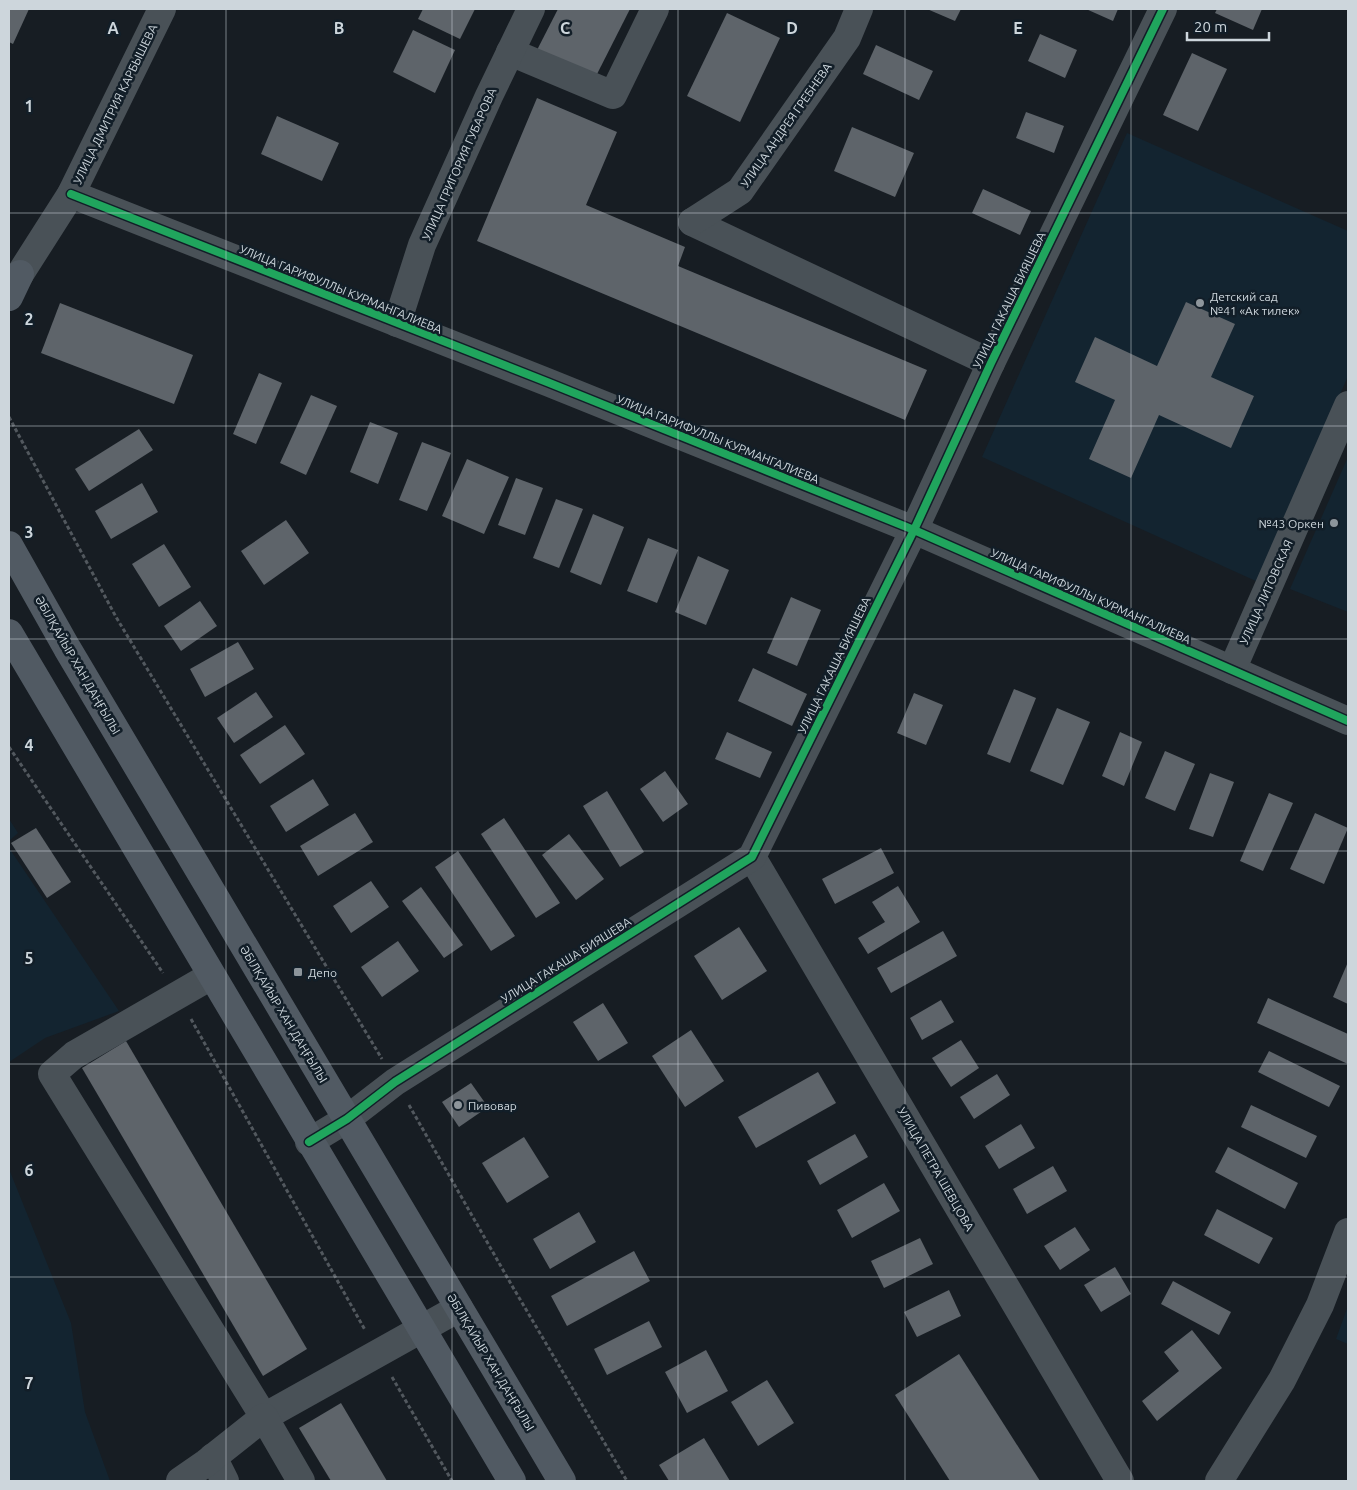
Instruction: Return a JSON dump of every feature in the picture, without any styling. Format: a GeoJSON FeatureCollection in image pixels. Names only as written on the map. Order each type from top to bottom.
{"type":"FeatureCollection","features":[{"type":"Feature","properties":{"kind":"main road","name":"ӘБІЛҚАЙЫР ХАН ДАҢҒЫЛЫ"},"geometry":{"type":"LineString","coordinates":[[11,556],[562,1481]]}},
{"type":"Feature","properties":{"kind":"main road"},"geometry":{"type":"LineString","coordinates":[[9,633],[309,1142],[381,1258],[512,1481]]}},
{"type":"Feature","properties":{"kind":"street","name":"УЛИЦА ДМИТРИЯ КАРБЫШЕВА"},"geometry":{"type":"LineString","coordinates":[[12,284],[71,194],[162,9]]}},
{"type":"Feature","properties":{"kind":"street","name":"УЛИЦА ГРИГОРИЯ ГУБАРОВА"},"geometry":{"type":"LineString","coordinates":[[398,323],[422,245],[489,96],[531,9]]}},
{"type":"Feature","properties":{"kind":"street"},"geometry":{"type":"LineString","coordinates":[[510,52],[613,95],[655,9]]}},
{"type":"Feature","properties":{"kind":"street","name":"УЛИЦА АНДРЕЯ ГРЕБНЕВА"},"geometry":{"type":"LineString","coordinates":[[860,9],[847,38],[740,191],[692,222],[991,363]]}},
{"type":"Feature","properties":{"kind":"street","name":"УЛИЦА ГАКАША БИЯШЕВА"},"geometry":{"type":"LineString","coordinates":[[309,1142],[346,1120],[395,1082],[752,857],[914,530],[991,363],[1163,9]]}},
{"type":"Feature","properties":{"kind":"street","name":"УЛИЦА ГАРИФУЛЛЫ КУРМАНГАЛИЕВА"},"geometry":{"type":"LineString","coordinates":[[71,194],[914,530],[1348,721]]}},
{"type":"Feature","properties":{"kind":"street","name":"УЛИЦА ЛИТОВСКАЯ"},"geometry":{"type":"LineString","coordinates":[[1232,670],[1348,405]]}},
{"type":"Feature","properties":{"kind":"street","name":"УЛИЦА ПЕТРА ШЕВЦОВА"},"geometry":{"type":"LineString","coordinates":[[752,857],[1120,1481]]}},
{"type":"Feature","properties":{"kind":"street"},"geometry":{"type":"LineString","coordinates":[[211,976],[74,1055],[52,1074],[264,1417],[301,1481]]}},
{"type":"Feature","properties":{"kind":"street"},"geometry":{"type":"LineString","coordinates":[[1219,1481],[1282,1380],[1320,1305],[1348,1232]]}},
{"type":"Feature","properties":{"kind":"street"},"geometry":{"type":"LineString","coordinates":[[180,1481],[219,1469],[264,1417],[459,1308]]}},
{"type":"Feature","properties":{"kind":"path"},"geometry":{"type":"LineString","coordinates":[[9,418],[116,617],[395,1082],[506,1276],[627,1481]]}},
{"type":"Feature","properties":{"kind":"path"},"geometry":{"type":"LineString","coordinates":[[9,747],[178,995],[378,1354],[452,1481]]}},
{"type":"Feature","properties":{"kind":"shaded area","name":"Детский сад №41 «Ак тилек»"},"geometry":{"type":"Polygon","coordinates":[[[1127,133],[1348,231],[1348,376],[1258,582],[982,457],[1127,133]]]}},
{"type":"Feature","properties":{"kind":"shaded area","name":"№43 Оркен"},"geometry":{"type":"Polygon","coordinates":[[[1348,457],[1348,612],[1290,589],[1348,457]]]}},
{"type":"Feature","properties":{"kind":"shaded area"},"geometry":{"type":"Polygon","coordinates":[[[9,819],[18,833],[9,841],[9,819]]]}},
{"type":"Feature","properties":{"kind":"shaded area"},"geometry":{"type":"Polygon","coordinates":[[[9,848],[119,1011],[45,1038],[9,1062],[9,848]]]}},
{"type":"Feature","properties":{"kind":"shaded area"},"geometry":{"type":"Polygon","coordinates":[[[9,1169],[71,1323],[85,1412],[110,1481],[9,1481],[9,1169]]]}},
{"type":"Feature","properties":{"kind":"shaded area"},"geometry":{"type":"Polygon","coordinates":[[[1348,1306],[1348,1344],[1336,1339],[1348,1306]]]}},
{"type":"Feature","properties":{"kind":"building"},"geometry":{"type":"Polygon","coordinates":[[[9,9],[29,9],[13,44],[9,42],[9,9]]]}},
{"type":"Feature","properties":{"kind":"building"},"geometry":{"type":"Polygon","coordinates":[[[423,9],[475,9],[460,39],[418,19],[423,9]]]}},
{"type":"Feature","properties":{"kind":"building"},"geometry":{"type":"Polygon","coordinates":[[[558,9],[630,9],[594,80],[536,52],[558,9]]]}},
{"type":"Feature","properties":{"kind":"building"},"geometry":{"type":"Polygon","coordinates":[[[927,9],[961,9],[955,21],[927,9]]]}},
{"type":"Feature","properties":{"kind":"building"},"geometry":{"type":"Polygon","coordinates":[[[1086,9],[1118,9],[1113,21],[1086,9]]]}},
{"type":"Feature","properties":{"kind":"building"},"geometry":{"type":"Polygon","coordinates":[[[1217,9],[1262,9],[1253,30],[1215,13],[1217,9]]]}},
{"type":"Feature","properties":{"kind":"building"},"geometry":{"type":"Polygon","coordinates":[[[727,13],[780,38],[740,122],[687,96],[727,13]]]}},
{"type":"Feature","properties":{"kind":"building"},"geometry":{"type":"Polygon","coordinates":[[[413,30],[455,50],[435,93],[393,72],[413,30]]]}},
{"type":"Feature","properties":{"kind":"building"},"geometry":{"type":"Polygon","coordinates":[[[1040,34],[1077,50],[1065,78],[1028,61],[1040,34]]]}},
{"type":"Feature","properties":{"kind":"building"},"geometry":{"type":"Polygon","coordinates":[[[876,45],[933,71],[919,100],[863,74],[876,45]]]}},
{"type":"Feature","properties":{"kind":"building"},"geometry":{"type":"Polygon","coordinates":[[[1192,53],[1227,69],[1198,131],[1163,115],[1192,53]]]}},
{"type":"Feature","properties":{"kind":"building"},"geometry":{"type":"Polygon","coordinates":[[[537,98],[617,132],[586,205],[685,247],[678,266],[927,370],[905,420],[477,241],[537,98]]]}},
{"type":"Feature","properties":{"kind":"building"},"geometry":{"type":"Polygon","coordinates":[[[1026,112],[1064,126],[1054,153],[1016,138],[1026,112]]]}},
{"type":"Feature","properties":{"kind":"building"},"geometry":{"type":"Polygon","coordinates":[[[277,116],[339,143],[322,181],[261,154],[277,116]]]}},
{"type":"Feature","properties":{"kind":"building"},"geometry":{"type":"Polygon","coordinates":[[[852,127],[914,153],[895,197],[834,171],[852,127]]]}},
{"type":"Feature","properties":{"kind":"building"},"geometry":{"type":"Polygon","coordinates":[[[983,189],[1031,211],[1020,235],[972,213],[983,189]]]}},
{"type":"Feature","properties":{"kind":"building"},"geometry":{"type":"Polygon","coordinates":[[[1186,302],[1235,324],[1211,377],[1254,396],[1231,448],[1159,415],[1131,478],[1089,459],[1115,400],[1075,382],[1095,337],[1157,366],[1186,302]]]}},
{"type":"Feature","properties":{"kind":"building"},"geometry":{"type":"Polygon","coordinates":[[[60,303],[193,355],[174,404],[41,353],[60,303]]]}},
{"type":"Feature","properties":{"kind":"building"},"geometry":{"type":"Polygon","coordinates":[[[259,373],[282,383],[256,444],[233,434],[259,373]]]}},
{"type":"Feature","properties":{"kind":"building"},"geometry":{"type":"Polygon","coordinates":[[[311,395],[337,406],[306,475],[280,463],[311,395]]]}},
{"type":"Feature","properties":{"kind":"building"},"geometry":{"type":"Polygon","coordinates":[[[370,422],[398,433],[378,484],[350,472],[370,422]]]}},
{"type":"Feature","properties":{"kind":"building"},"geometry":{"type":"Polygon","coordinates":[[[139,429],[153,450],[89,491],[75,469],[139,429]]]}},
{"type":"Feature","properties":{"kind":"building"},"geometry":{"type":"Polygon","coordinates":[[[422,442],[451,453],[427,511],[399,500],[422,442]]]}},
{"type":"Feature","properties":{"kind":"building"},"geometry":{"type":"Polygon","coordinates":[[[467,459],[509,477],[484,534],[442,516],[467,459]]]}},
{"type":"Feature","properties":{"kind":"building"},"geometry":{"type":"Polygon","coordinates":[[[516,478],[543,488],[525,535],[498,525],[516,478]]]}},
{"type":"Feature","properties":{"kind":"building"},"geometry":{"type":"Polygon","coordinates":[[[142,483],[158,512],[111,539],[95,511],[142,483]]]}},
{"type":"Feature","properties":{"kind":"building"},"geometry":{"type":"Polygon","coordinates":[[[556,499],[583,509],[559,568],[533,558],[556,499]]]}},
{"type":"Feature","properties":{"kind":"building"},"geometry":{"type":"Polygon","coordinates":[[[593,514],[624,527],[601,585],[570,572],[593,514]]]}},
{"type":"Feature","properties":{"kind":"building"},"geometry":{"type":"Polygon","coordinates":[[[286,520],[309,553],[264,585],[241,551],[286,520]]]}},
{"type":"Feature","properties":{"kind":"building"},"geometry":{"type":"Polygon","coordinates":[[[648,538],[678,550],[657,603],[627,591],[648,538]]]}},
{"type":"Feature","properties":{"kind":"building"},"geometry":{"type":"Polygon","coordinates":[[[164,544],[191,587],[159,607],[132,564],[164,544]]]}},
{"type":"Feature","properties":{"kind":"building"},"geometry":{"type":"Polygon","coordinates":[[[698,556],[729,570],[706,625],[675,612],[698,556]]]}},
{"type":"Feature","properties":{"kind":"building"},"geometry":{"type":"Polygon","coordinates":[[[791,597],[821,610],[797,666],[767,653],[791,597]]]}},
{"type":"Feature","properties":{"kind":"building"},"geometry":{"type":"Polygon","coordinates":[[[200,601],[217,626],[181,651],[164,626],[200,601]]]}},
{"type":"Feature","properties":{"kind":"building"},"geometry":{"type":"Polygon","coordinates":[[[238,642],[254,669],[205,697],[190,669],[238,642]]]}},
{"type":"Feature","properties":{"kind":"building"},"geometry":{"type":"Polygon","coordinates":[[[753,668],[807,694],[792,726],[738,701],[753,668]]]}},
{"type":"Feature","properties":{"kind":"building"},"geometry":{"type":"Polygon","coordinates":[[[1014,689],[1036,698],[1010,763],[987,754],[1014,689]]]}},
{"type":"Feature","properties":{"kind":"building"},"geometry":{"type":"Polygon","coordinates":[[[256,692],[273,717],[234,743],[217,718],[256,692]]]}},
{"type":"Feature","properties":{"kind":"building"},"geometry":{"type":"Polygon","coordinates":[[[914,693],[943,705],[926,745],[897,733],[914,693]]]}},
{"type":"Feature","properties":{"kind":"building"},"geometry":{"type":"Polygon","coordinates":[[[1057,708],[1090,722],[1063,785],[1030,771],[1057,708]]]}},
{"type":"Feature","properties":{"kind":"building"},"geometry":{"type":"Polygon","coordinates":[[[285,725],[305,754],[260,784],[240,755],[285,725]]]}},
{"type":"Feature","properties":{"kind":"building"},"geometry":{"type":"Polygon","coordinates":[[[727,732],[772,752],[760,778],[715,759],[727,732]]]}},
{"type":"Feature","properties":{"kind":"building"},"geometry":{"type":"Polygon","coordinates":[[[1120,732],[1142,742],[1124,786],[1102,776],[1120,732]]]}},
{"type":"Feature","properties":{"kind":"building"},"geometry":{"type":"Polygon","coordinates":[[[1165,751],[1195,764],[1175,811],[1145,798],[1165,751]]]}},
{"type":"Feature","properties":{"kind":"building"},"geometry":{"type":"Polygon","coordinates":[[[665,771],[688,804],[663,822],[640,789],[665,771]]]}},
{"type":"Feature","properties":{"kind":"building"},"geometry":{"type":"Polygon","coordinates":[[[1210,773],[1234,782],[1213,837],[1189,829],[1210,773]]]}},
{"type":"Feature","properties":{"kind":"building"},"geometry":{"type":"Polygon","coordinates":[[[313,779],[329,805],[286,832],[270,806],[313,779]]]}},
{"type":"Feature","properties":{"kind":"building"},"geometry":{"type":"Polygon","coordinates":[[[607,791],[644,852],[620,867],[583,806],[607,791]]]}},
{"type":"Feature","properties":{"kind":"building"},"geometry":{"type":"Polygon","coordinates":[[[1269,793],[1293,803],[1263,871],[1240,861],[1269,793]]]}},
{"type":"Feature","properties":{"kind":"building"},"geometry":{"type":"Polygon","coordinates":[[[355,813],[373,842],[318,876],[300,846],[355,813]]]}},
{"type":"Feature","properties":{"kind":"building"},"geometry":{"type":"Polygon","coordinates":[[[1315,813],[1348,828],[1324,884],[1290,869],[1315,813]]]}},
{"type":"Feature","properties":{"kind":"building"},"geometry":{"type":"Polygon","coordinates":[[[504,818],[560,903],[536,918],[481,834],[504,818]]]}},
{"type":"Feature","properties":{"kind":"building"},"geometry":{"type":"Polygon","coordinates":[[[36,828],[71,882],[47,898],[11,843],[36,828]]]}},
{"type":"Feature","properties":{"kind":"building"},"geometry":{"type":"Polygon","coordinates":[[[569,834],[604,879],[576,900],[542,855],[569,834]]]}},
{"type":"Feature","properties":{"kind":"building"},"geometry":{"type":"Polygon","coordinates":[[[881,848],[894,873],[835,904],[822,879],[881,848]]]}},
{"type":"Feature","properties":{"kind":"building"},"geometry":{"type":"Polygon","coordinates":[[[458,851],[515,936],[491,951],[435,867],[458,851]]]}},
{"type":"Feature","properties":{"kind":"building"},"geometry":{"type":"Polygon","coordinates":[[[371,881],[389,907],[351,933],[333,906],[371,881]]]}},
{"type":"Feature","properties":{"kind":"building"},"geometry":{"type":"Polygon","coordinates":[[[898,886],[920,922],[868,954],[858,938],[885,922],[872,902],[898,886]]]}},
{"type":"Feature","properties":{"kind":"building"},"geometry":{"type":"Polygon","coordinates":[[[421,887],[463,945],[444,958],[402,901],[421,887]]]}},
{"type":"Feature","properties":{"kind":"building"},"geometry":{"type":"Polygon","coordinates":[[[739,927],[767,971],[722,1000],[694,956],[739,927]]]}},
{"type":"Feature","properties":{"kind":"building"},"geometry":{"type":"Polygon","coordinates":[[[943,931],[957,956],[891,993],[877,968],[943,931]]]}},
{"type":"Feature","properties":{"kind":"building"},"geometry":{"type":"Polygon","coordinates":[[[398,941],[419,971],[382,997],[361,967],[398,941]]]}},
{"type":"Feature","properties":{"kind":"building"},"geometry":{"type":"Polygon","coordinates":[[[1348,962],[1348,1004],[1333,997],[1348,962]]]}},
{"type":"Feature","properties":{"kind":"building"},"geometry":{"type":"Polygon","coordinates":[[[1268,998],[1348,1034],[1348,1064],[1257,1023],[1268,998]]]}},
{"type":"Feature","properties":{"kind":"building"},"geometry":{"type":"Polygon","coordinates":[[[941,1000],[954,1022],[922,1040],[910,1018],[941,1000]]]}},
{"type":"Feature","properties":{"kind":"building"},"geometry":{"type":"Polygon","coordinates":[[[603,1003],[628,1043],[598,1061],[573,1022],[603,1003]]]}},
{"type":"Feature","properties":{"kind":"building"},"geometry":{"type":"Polygon","coordinates":[[[691,1030],[724,1081],[685,1107],[652,1056],[691,1030]]]}},
{"type":"Feature","properties":{"kind":"building"},"geometry":{"type":"Polygon","coordinates":[[[961,1040],[979,1068],[951,1087],[932,1058],[961,1040]]]}},
{"type":"Feature","properties":{"kind":"building"},"geometry":{"type":"Polygon","coordinates":[[[126,1041],[307,1349],[263,1376],[82,1068],[126,1041]]]}},
{"type":"Feature","properties":{"kind":"building"},"geometry":{"type":"Polygon","coordinates":[[[1269,1051],[1340,1086],[1329,1107],[1258,1072],[1269,1051]]]}},
{"type":"Feature","properties":{"kind":"building"},"geometry":{"type":"Polygon","coordinates":[[[818,1072],[836,1103],[756,1148],[738,1117],[818,1072]]]}},
{"type":"Feature","properties":{"kind":"building"},"geometry":{"type":"Polygon","coordinates":[[[997,1074],[1010,1095],[974,1119],[960,1097],[997,1074]]]}},
{"type":"Feature","properties":{"kind":"building"},"geometry":{"type":"Polygon","coordinates":[[[471,1083],[488,1107],[459,1127],[442,1102],[471,1083]]]}},
{"type":"Feature","properties":{"kind":"building"},"geometry":{"type":"Polygon","coordinates":[[[1251,1105],[1317,1136],[1306,1158],[1241,1127],[1251,1105]]]}},
{"type":"Feature","properties":{"kind":"building"},"geometry":{"type":"Polygon","coordinates":[[[1021,1124],[1035,1148],[999,1169],[985,1146],[1021,1124]]]}},
{"type":"Feature","properties":{"kind":"building"},"geometry":{"type":"Polygon","coordinates":[[[855,1134],[868,1157],[820,1185],[807,1161],[855,1134]]]}},
{"type":"Feature","properties":{"kind":"building"},"geometry":{"type":"Polygon","coordinates":[[[524,1137],[549,1177],[507,1203],[482,1163],[524,1137]]]}},
{"type":"Feature","properties":{"kind":"building"},"geometry":{"type":"Polygon","coordinates":[[[1228,1147],[1298,1183],[1285,1209],[1215,1172],[1228,1147]]]}},
{"type":"Feature","properties":{"kind":"building"},"geometry":{"type":"Polygon","coordinates":[[[1053,1166],[1067,1191],[1027,1214],[1013,1189],[1053,1166]]]}},
{"type":"Feature","properties":{"kind":"building"},"geometry":{"type":"Polygon","coordinates":[[[884,1183],[900,1211],[852,1238],[837,1210],[884,1183]]]}},
{"type":"Feature","properties":{"kind":"building"},"geometry":{"type":"Polygon","coordinates":[[[1217,1209],[1273,1238],[1259,1264],[1204,1235],[1217,1209]]]}},
{"type":"Feature","properties":{"kind":"building"},"geometry":{"type":"Polygon","coordinates":[[[579,1212],[596,1242],[550,1269],[533,1239],[579,1212]]]}},
{"type":"Feature","properties":{"kind":"building"},"geometry":{"type":"Polygon","coordinates":[[[1075,1227],[1090,1250],[1060,1270],[1044,1246],[1075,1227]]]}},
{"type":"Feature","properties":{"kind":"building"},"geometry":{"type":"Polygon","coordinates":[[[920,1238],[933,1264],[884,1288],[871,1261],[920,1238]]]}},
{"type":"Feature","properties":{"kind":"building"},"geometry":{"type":"Polygon","coordinates":[[[634,1251],[650,1281],[567,1326],[551,1296],[634,1251]]]}},
{"type":"Feature","properties":{"kind":"building"},"geometry":{"type":"Polygon","coordinates":[[[1115,1267],[1131,1294],[1101,1312],[1084,1285],[1115,1267]]]}},
{"type":"Feature","properties":{"kind":"building"},"geometry":{"type":"Polygon","coordinates":[[[1173,1281],[1231,1312],[1219,1335],[1161,1304],[1173,1281]]]}},
{"type":"Feature","properties":{"kind":"building"},"geometry":{"type":"Polygon","coordinates":[[[949,1290],[961,1316],[917,1337],[904,1312],[949,1290]]]}},
{"type":"Feature","properties":{"kind":"building"},"geometry":{"type":"Polygon","coordinates":[[[649,1321],[662,1347],[607,1375],[594,1349],[649,1321]]]}},
{"type":"Feature","properties":{"kind":"building"},"geometry":{"type":"Polygon","coordinates":[[[1192,1330],[1222,1368],[1157,1421],[1142,1401],[1179,1371],[1164,1352],[1192,1330]]]}},
{"type":"Feature","properties":{"kind":"building"},"geometry":{"type":"Polygon","coordinates":[[[706,1350],[728,1391],[687,1413],[665,1372],[706,1350]]]}},
{"type":"Feature","properties":{"kind":"building"},"geometry":{"type":"Polygon","coordinates":[[[959,1354],[1040,1481],[950,1481],[895,1395],[959,1354]]]}},
{"type":"Feature","properties":{"kind":"building"},"geometry":{"type":"Polygon","coordinates":[[[767,1380],[794,1423],[758,1446],[731,1402],[767,1380]]]}},
{"type":"Feature","properties":{"kind":"building"},"geometry":{"type":"Polygon","coordinates":[[[341,1403],[387,1481],[331,1481],[299,1428],[341,1403]]]}},
{"type":"Feature","properties":{"kind":"building"},"geometry":{"type":"Polygon","coordinates":[[[704,1438],[730,1481],[669,1481],[659,1465],[704,1438]]]}},
{"type":"Feature","properties":{"kind":"cycle path"},"geometry":{"type":"LineString","coordinates":[[309,1142],[347,1119],[395,1082],[752,857],[914,530],[991,363],[1163,9]]}},
{"type":"Feature","properties":{"kind":"cycle path"},"geometry":{"type":"LineString","coordinates":[[71,194],[547,382],[914,530],[1348,721]]}},
{"type":"Feature","properties":{"kind":"place","name":"Детский сад №41 «Ак тилек»"},"geometry":{"type":"Point","coordinates":[1200,303]}},
{"type":"Feature","properties":{"kind":"place","name":"№43 Оркен"},"geometry":{"type":"Point","coordinates":[1334,523]}},
{"type":"Feature","properties":{"kind":"place","name":"Депо"},"geometry":{"type":"Point","coordinates":[298,972]}},
{"type":"Feature","properties":{"kind":"place","name":"Пивовар"},"geometry":{"type":"Point","coordinates":[458,1105]}}]}
